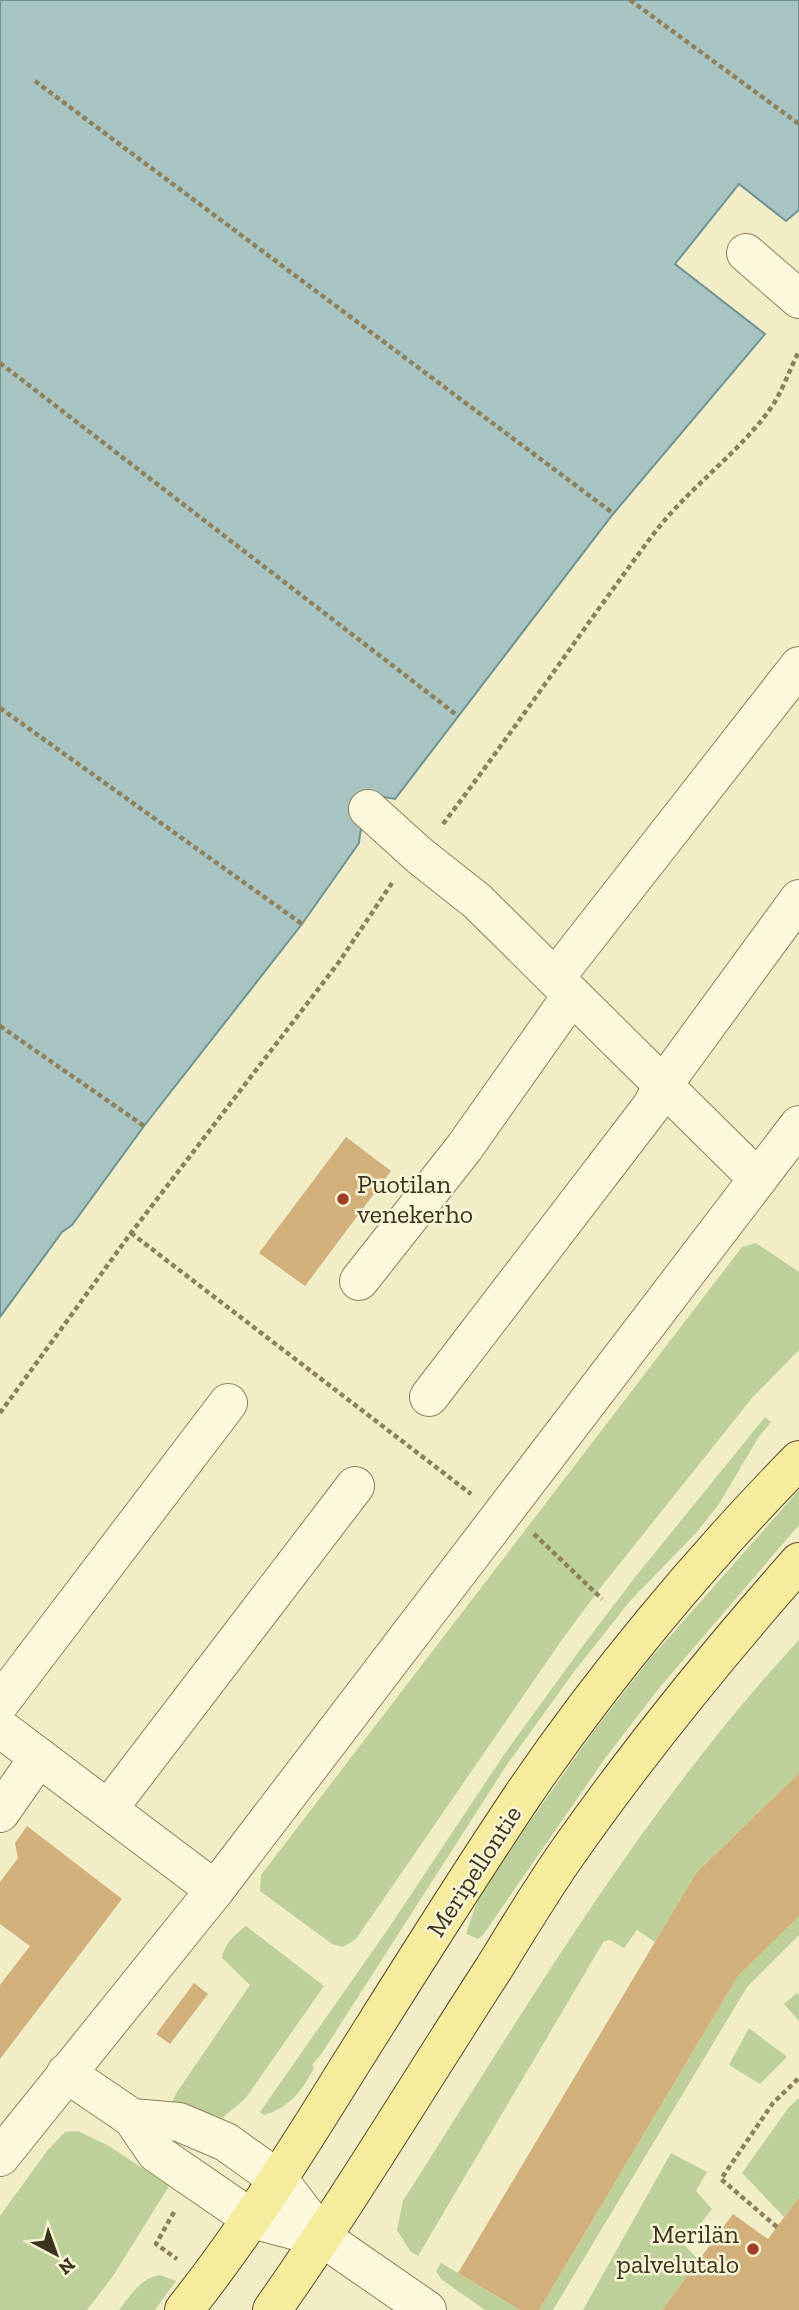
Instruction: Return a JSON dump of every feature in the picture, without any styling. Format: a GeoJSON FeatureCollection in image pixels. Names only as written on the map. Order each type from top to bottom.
{"type":"FeatureCollection","features":[{"type":"Feature","properties":{"kind":"main road","name":"Meripellontie"},"geometry":{"type":"LineString","coordinates":[[184,2310],[279,2180],[522,1796],[586,1708],[648,1630],[764,1496],[799,1460]]}},
{"type":"Feature","properties":{"kind":"main road"},"geometry":{"type":"LineString","coordinates":[[272,2310],[323,2238],[567,1853],[656,1732],[799,1562]]}},
{"type":"Feature","properties":{"kind":"street"},"geometry":{"type":"LineString","coordinates":[[746,253],[799,299]]}},
{"type":"Feature","properties":{"kind":"street"},"geometry":{"type":"LineString","coordinates":[[359,1281],[464,1148],[563,986],[799,666]]}},
{"type":"Feature","properties":{"kind":"street"},"geometry":{"type":"LineString","coordinates":[[368,809],[420,856],[477,901],[758,1179]]}},
{"type":"Feature","properties":{"kind":"street"},"geometry":{"type":"LineString","coordinates":[[429,1397],[652,1107],[663,1085],[799,899]]}},
{"type":"Feature","properties":{"kind":"street"},"geometry":{"type":"LineString","coordinates":[[0,2157],[215,1890],[799,1125]]}},
{"type":"Feature","properties":{"kind":"street"},"geometry":{"type":"LineString","coordinates":[[0,1703],[228,1403]]}},
{"type":"Feature","properties":{"kind":"street"},"geometry":{"type":"LineString","coordinates":[[108,1809],[355,1486]]}},
{"type":"Feature","properties":{"kind":"street"},"geometry":{"type":"LineString","coordinates":[[0,1728],[215,1890]]}},
{"type":"Feature","properties":{"kind":"street"},"geometry":{"type":"LineString","coordinates":[[0,1813],[39,1758]]}},
{"type":"Feature","properties":{"kind":"street"},"geometry":{"type":"LineString","coordinates":[[66,2073],[132,2118],[156,2153],[252,2219],[323,2238]]}},
{"type":"Feature","properties":{"kind":"street"},"geometry":{"type":"LineString","coordinates":[[132,2118],[179,2122],[226,2142],[279,2180],[323,2238],[428,2310]]}},
{"type":"Feature","properties":{"kind":"path"},"geometry":{"type":"LineString","coordinates":[[630,0],[799,124]]}},
{"type":"Feature","properties":{"kind":"path"},"geometry":{"type":"LineString","coordinates":[[35,81],[614,514]]}},
{"type":"Feature","properties":{"kind":"path"},"geometry":{"type":"LineString","coordinates":[[0,363],[458,716]]}},
{"type":"Feature","properties":{"kind":"path"},"geometry":{"type":"LineString","coordinates":[[0,708],[303,924]]}},
{"type":"Feature","properties":{"kind":"path"},"geometry":{"type":"LineString","coordinates":[[0,1026],[144,1126]]}},
{"type":"Feature","properties":{"kind":"path"},"geometry":{"type":"LineString","coordinates":[[131,1233],[500,1517],[531,1532],[602,1599]]}},
{"type":"Feature","properties":{"kind":"path"},"geometry":{"type":"LineString","coordinates":[[777,2227],[721,2179],[773,2103],[799,2078]]}},
{"type":"Feature","properties":{"kind":"green space"},"geometry":{"type":"Polygon","coordinates":[[[756,1243],[799,1272],[799,1350],[752,1398],[601,1587],[356,1939],[343,1947],[332,1944],[260,1891],[261,1875],[742,1247],[756,1243]]]}},
{"type":"Feature","properties":{"kind":"green space"},"geometry":{"type":"Polygon","coordinates":[[[765,1417],[771,1422],[758,1438],[719,1504],[696,1533],[630,1601],[573,1673],[506,1766],[312,2065],[314,2068],[305,2084],[288,2103],[264,2115],[260,2112],[388,1929],[503,1756],[636,1576],[765,1417]]]}},
{"type":"Feature","properties":{"kind":"green space"},"geometry":{"type":"Polygon","coordinates":[[[799,1490],[799,1525],[660,1687],[606,1757],[483,1935],[478,1939],[466,1934],[488,1881],[594,1731],[649,1660],[799,1490]]]}},
{"type":"Feature","properties":{"kind":"green space"},"geometry":{"type":"Polygon","coordinates":[[[799,1640],[799,1773],[696,1873],[655,1942],[637,1930],[624,1948],[610,1940],[604,1941],[418,2256],[410,2251],[397,2230],[403,2201],[541,1983],[638,1840],[689,1771],[742,1704],[799,1640]]]}},
{"type":"Feature","properties":{"kind":"green space"},"geometry":{"type":"Polygon","coordinates":[[[799,1916],[799,1935],[747,1987],[553,2310],[539,2310],[738,1976],[799,1916]]]}},
{"type":"Feature","properties":{"kind":"green space"},"geometry":{"type":"Polygon","coordinates":[[[246,1926],[324,1986],[245,2099],[222,2118],[172,2102],[250,1985],[222,1958],[231,1940],[246,1926]]]}},
{"type":"Feature","properties":{"kind":"green space"},"geometry":{"type":"Polygon","coordinates":[[[797,1993],[799,1995],[799,2021],[784,2004],[797,1993]]]}},
{"type":"Feature","properties":{"kind":"green space"},"geometry":{"type":"Polygon","coordinates":[[[749,2028],[787,2057],[760,2084],[729,2065],[749,2028]]]}},
{"type":"Feature","properties":{"kind":"green space"},"geometry":{"type":"Polygon","coordinates":[[[799,2098],[799,2197],[784,2217],[742,2173],[789,2107],[799,2098]]]}},
{"type":"Feature","properties":{"kind":"green space"},"geometry":{"type":"Polygon","coordinates":[[[78,2131],[109,2146],[169,2186],[113,2276],[87,2310],[0,2310],[0,2216],[47,2151],[65,2132],[78,2131]]]}},
{"type":"Feature","properties":{"kind":"green space"},"geometry":{"type":"Polygon","coordinates":[[[671,2153],[707,2172],[696,2191],[712,2209],[684,2245],[699,2260],[662,2310],[583,2310],[671,2153]]]}},
{"type":"Feature","properties":{"kind":"green space"},"geometry":{"type":"Polygon","coordinates":[[[441,2263],[520,2310],[485,2310],[441,2279],[436,2271],[441,2263]]]}},
{"type":"Feature","properties":{"kind":"green space"},"geometry":{"type":"Polygon","coordinates":[[[160,2275],[176,2281],[155,2310],[119,2310],[141,2283],[160,2275]]]}},
{"type":"Feature","properties":{"kind":"water"},"geometry":{"type":"Polygon","coordinates":[[[0,0],[799,0],[799,210],[786,221],[739,184],[675,264],[765,334],[613,514],[395,799],[379,796],[375,801],[363,823],[359,843],[302,924],[144,1126],[72,1225],[62,1232],[0,1317],[0,0]]]}},
{"type":"Feature","properties":{"kind":"building"},"geometry":{"type":"Polygon","coordinates":[[[346,1137],[391,1171],[305,1286],[259,1253],[346,1137]]]}},
{"type":"Feature","properties":{"kind":"building"},"geometry":{"type":"Polygon","coordinates":[[[799,1773],[799,1916],[738,1976],[539,2310],[520,2310],[458,2273],[696,1873],[799,1773]]]}},
{"type":"Feature","properties":{"kind":"building"},"geometry":{"type":"Polygon","coordinates":[[[27,1826],[122,1899],[0,2059],[0,1985],[30,1946],[0,1924],[0,1882],[18,1858],[15,1843],[27,1826]]]}},
{"type":"Feature","properties":{"kind":"building"},"geometry":{"type":"Polygon","coordinates":[[[194,1983],[208,1994],[170,2044],[156,2034],[194,1983]]]}},
{"type":"Feature","properties":{"kind":"building","name":"Merilän palvelutalo"},"geometry":{"type":"Polygon","coordinates":[[[799,2197],[799,2310],[662,2310],[733,2214],[768,2239],[799,2197]]]}},
{"type":"Feature","properties":{"kind":"place","name":"Puotilan venekerho"},"geometry":{"type":"Point","coordinates":[343,1199]}},
{"type":"Feature","properties":{"kind":"place","name":"Merilän palvelutalo"},"geometry":{"type":"Point","coordinates":[753,2249]}}]}
